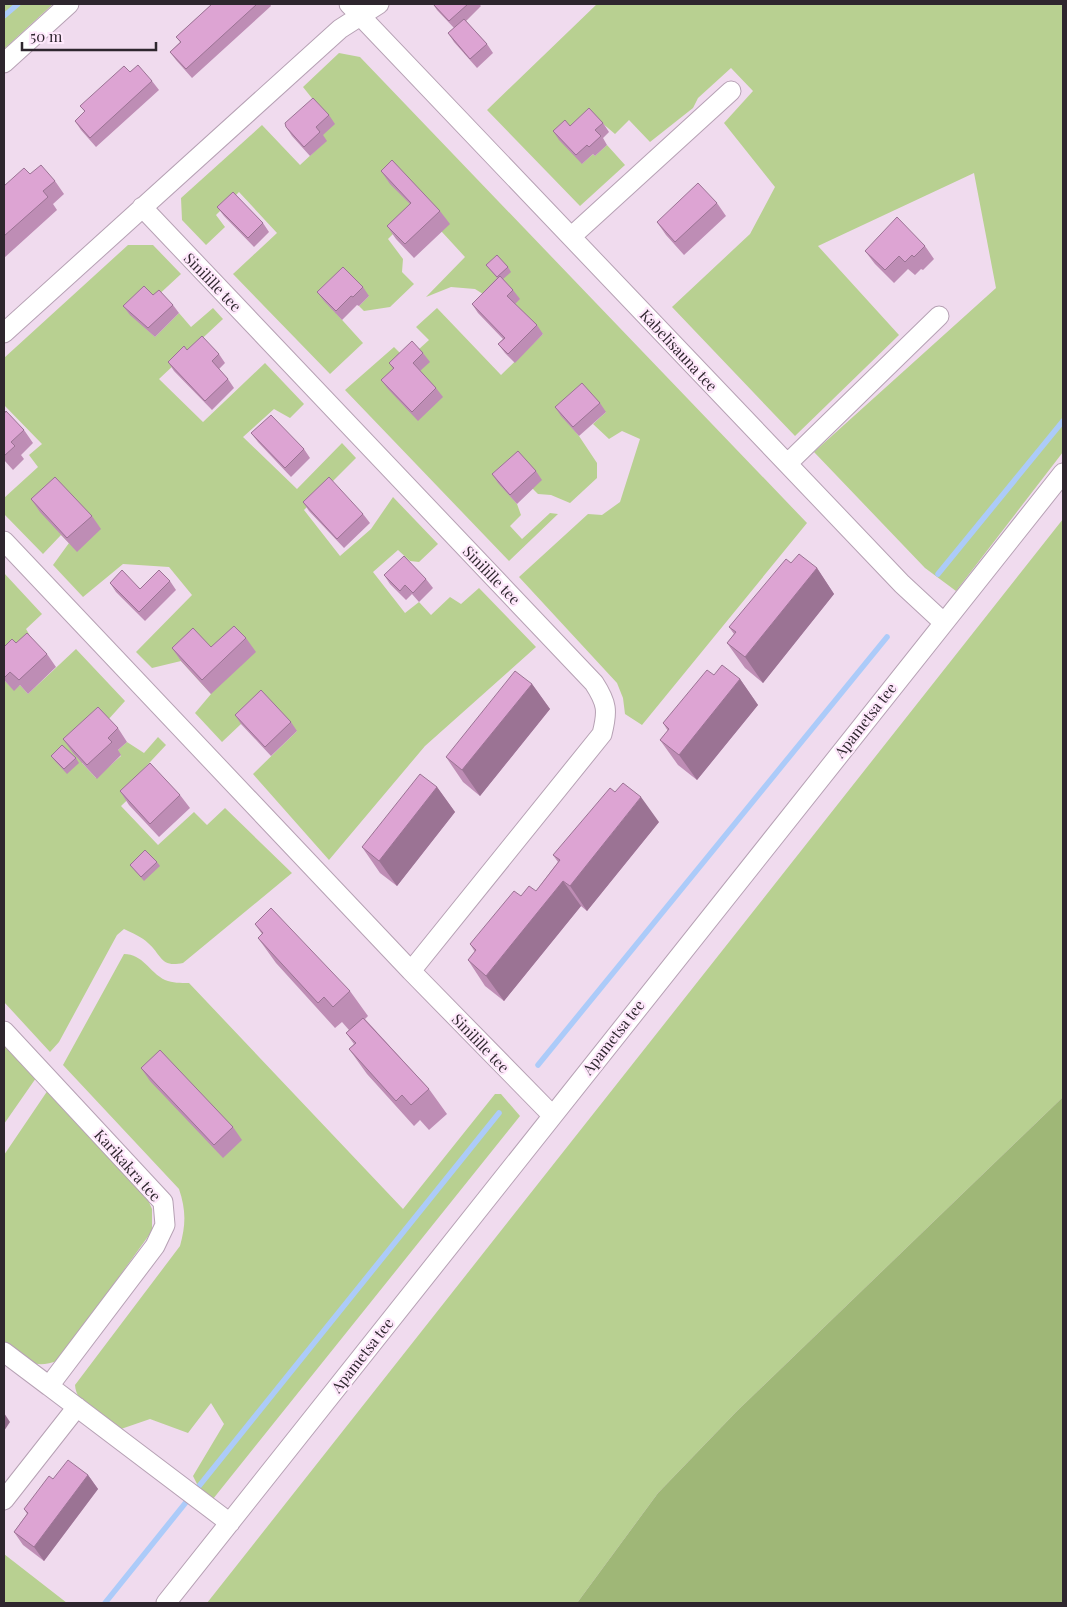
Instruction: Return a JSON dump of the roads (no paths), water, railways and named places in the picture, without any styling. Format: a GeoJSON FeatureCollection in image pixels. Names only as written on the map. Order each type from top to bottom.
{"type":"FeatureCollection","features":[{"type":"Feature","properties":{"kind":"street"},"geometry":{"type":"LineString","coordinates":[[4,63],[69,4]]}},
{"type":"Feature","properties":{"kind":"street"},"geometry":{"type":"LineString","coordinates":[[4,333],[340,29],[355,10],[379,4]]}},
{"type":"Feature","properties":{"kind":"street","name":"Kabelisauna tee"},"geometry":{"type":"LineString","coordinates":[[355,10],[902,584],[943,622]]}},
{"type":"Feature","properties":{"kind":"street"},"geometry":{"type":"LineString","coordinates":[[572,236],[730,91]]}},
{"type":"Feature","properties":{"kind":"street","name":"Sinilille tee"},"geometry":{"type":"LineString","coordinates":[[142,207],[594,683],[605,700],[606,719],[602,734],[411,971]]}},
{"type":"Feature","properties":{"kind":"street"},"geometry":{"type":"LineString","coordinates":[[788,463],[939,316]]}},
{"type":"Feature","properties":{"kind":"street","name":"Apametsa tee"},"geometry":{"type":"LineString","coordinates":[[166,1603],[1063,473]]}},
{"type":"Feature","properties":{"kind":"street","name":"Sinilille tee"},"geometry":{"type":"LineString","coordinates":[[4,541],[411,971],[552,1115]]}},
{"type":"Feature","properties":{"kind":"street","name":"Karikakra tee"},"geometry":{"type":"LineString","coordinates":[[4,1031],[163,1202],[165,1225],[155,1246],[49,1386]]}},
{"type":"Feature","properties":{"kind":"street"},"geometry":{"type":"LineString","coordinates":[[4,1352],[230,1523]]}},
{"type":"Feature","properties":{"kind":"street"},"geometry":{"type":"LineString","coordinates":[[4,1500],[77,1407]]}},
{"type":"Feature","properties":{"kind":"waterway"},"geometry":{"type":"LineString","coordinates":[[4,16],[18,4]]}},
{"type":"Feature","properties":{"kind":"waterway"},"geometry":{"type":"LineString","coordinates":[[938,574],[1063,421]]}},
{"type":"Feature","properties":{"kind":"waterway"},"geometry":{"type":"LineString","coordinates":[[538,1065],[887,637]]}},
{"type":"Feature","properties":{"kind":"waterway"},"geometry":{"type":"LineString","coordinates":[[105,1603],[499,1113]]}}]}
